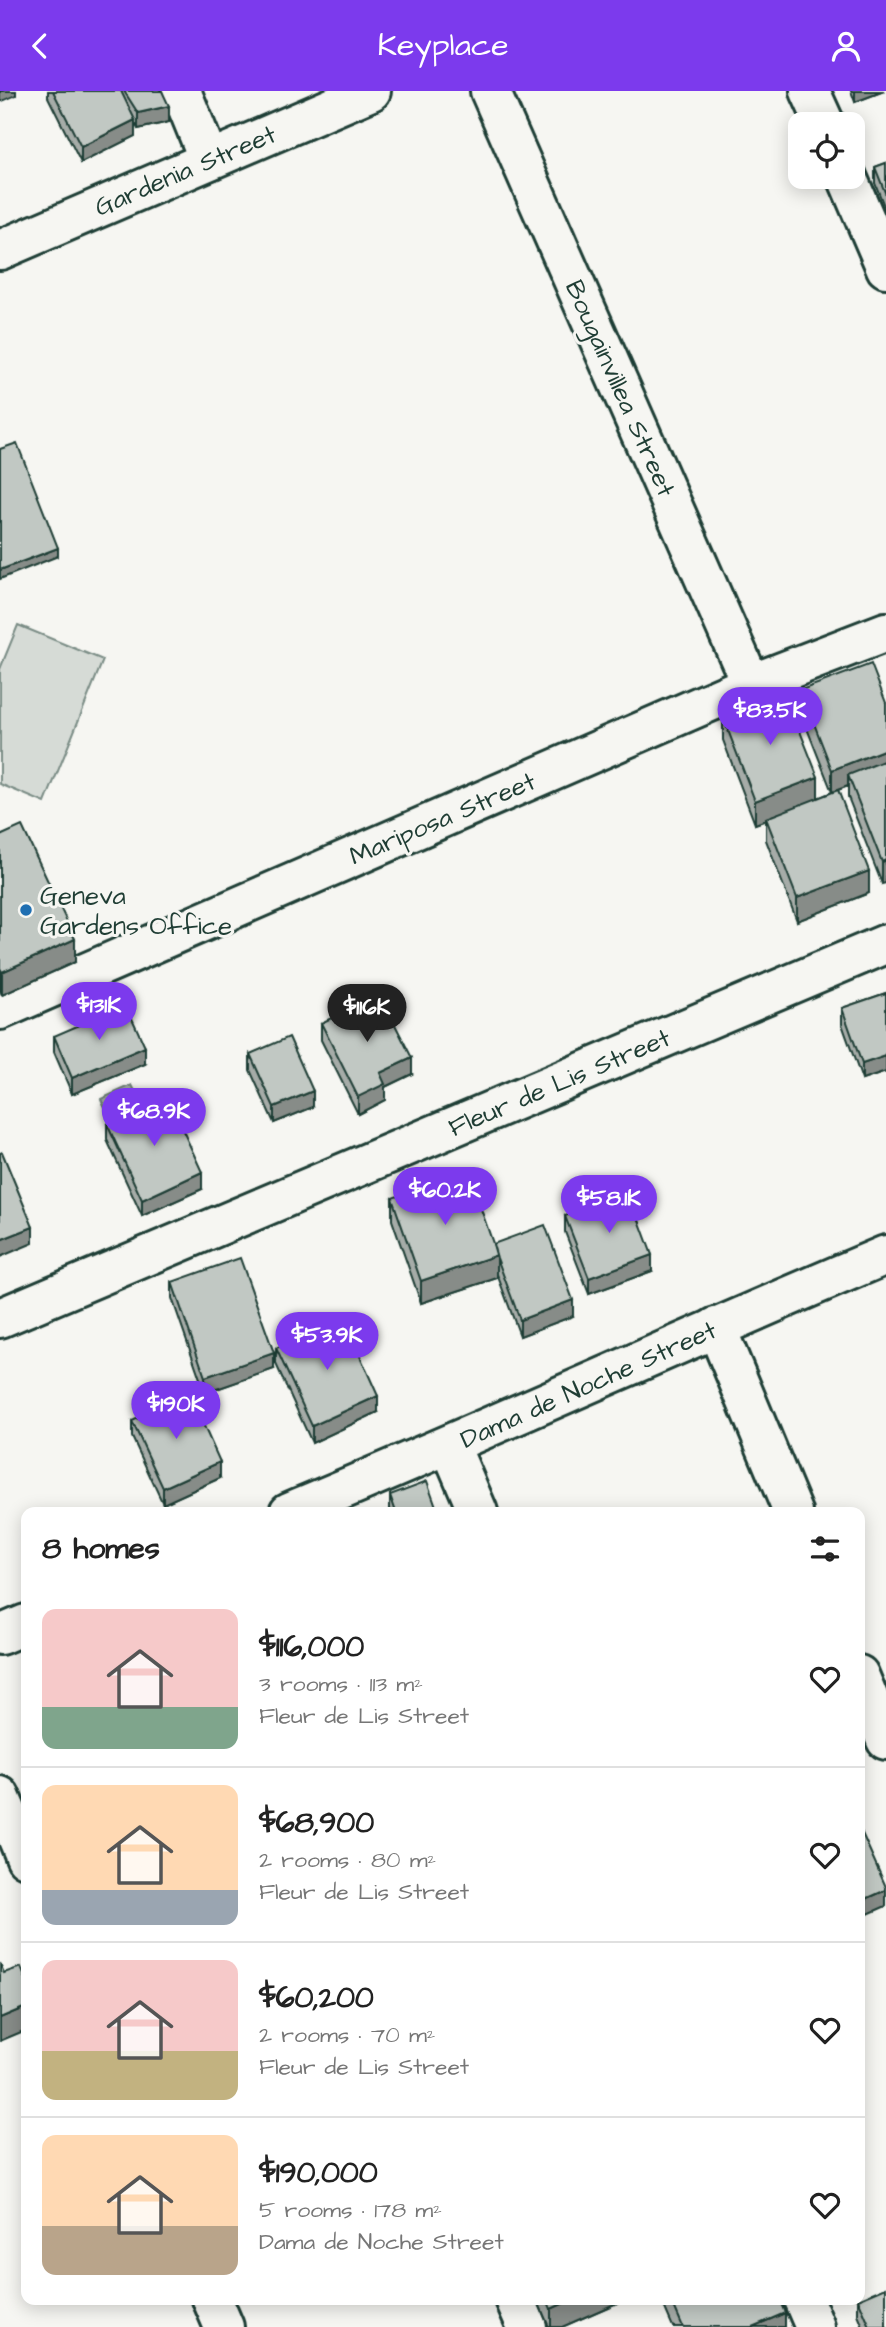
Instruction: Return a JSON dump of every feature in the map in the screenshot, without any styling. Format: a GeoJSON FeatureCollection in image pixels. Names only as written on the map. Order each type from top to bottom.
{"type":"FeatureCollection","features":[{"type":"Feature","properties":{"kind":"street"},"geometry":{"type":"LineString","coordinates":[[181,91],[209,160]]}},
{"type":"Feature","properties":{"kind":"street","name":"Gardenia Street"},"geometry":{"type":"LineString","coordinates":[[0,250],[371,91]]}},
{"type":"Feature","properties":{"kind":"street","name":"Bougainvillea Street"},"geometry":{"type":"LineString","coordinates":[[490,91],[751,684]]}},
{"type":"Feature","properties":{"kind":"street"},"geometry":{"type":"LineString","coordinates":[[810,91],[820,112]]}},
{"type":"Feature","properties":{"kind":"street"},"geometry":{"type":"LineString","coordinates":[[852,189],[886,268]]}},
{"type":"Feature","properties":{"kind":"street","name":"Mariposa Street"},"geometry":{"type":"LineString","coordinates":[[0,1010],[751,684],[886,632]]}},
{"type":"Feature","properties":{"kind":"street","name":"Fleur de Lis Street"},"geometry":{"type":"LineString","coordinates":[[0,1318],[886,944]]}},
{"type":"Feature","properties":{"kind":"street","name":"Dama de Noche Street"},"geometry":{"type":"LineString","coordinates":[[301,1507],[450,1446],[716,1327],[886,1255]]}},
{"type":"Feature","properties":{"kind":"street"},"geometry":{"type":"LineString","coordinates":[[716,1327],[791,1507]]}},
{"type":"Feature","properties":{"kind":"street"},"geometry":{"type":"LineString","coordinates":[[450,1446],[476,1507]]}},
{"type":"Feature","properties":{"kind":"street"},"geometry":{"type":"LineString","coordinates":[[0,1635],[21,1626]]}},
{"type":"Feature","properties":{"kind":"street"},"geometry":{"type":"LineString","coordinates":[[865,1689],[886,1740]]}},
{"type":"Feature","properties":{"kind":"street"},"geometry":{"type":"LineString","coordinates":[[0,1796],[21,1846]]}},
{"type":"Feature","properties":{"kind":"street"},"geometry":{"type":"LineString","coordinates":[[215,2305],[224,2327]]}},
{"type":"Feature","properties":{"kind":"street"},"geometry":{"type":"LineString","coordinates":[[518,2305],[527,2327]]}},
{"type":"Feature","properties":{"kind":"street"},"geometry":{"type":"LineString","coordinates":[[806,2305],[815,2327]]}},
{"type":"Feature","properties":{"kind":"shaded area"},"geometry":{"type":"Polygon","coordinates":[[[18,625],[103,660],[45,803],[0,784],[0,669],[18,625]]]}},
{"type":"Feature","properties":{"kind":"shaded area"},"geometry":{"type":"Polygon","coordinates":[[[132,1085],[142,1105],[111,1120],[101,1099],[132,1085]]]}},
{"type":"Feature","properties":{"kind":"building"},"geometry":{"type":"Polygon","coordinates":[[[53,91],[121,91],[135,120],[81,147],[53,91]]]}},
{"type":"Feature","properties":{"kind":"building"},"geometry":{"type":"Polygon","coordinates":[[[124,91],[162,91],[169,106],[138,113],[124,91]]]}},
{"type":"Feature","properties":{"kind":"building"},"geometry":{"type":"Polygon","coordinates":[[[886,163],[886,195],[875,167],[886,163]]]}},
{"type":"Feature","properties":{"kind":"building"},"geometry":{"type":"Polygon","coordinates":[[[17,443],[58,548],[0,570],[0,449],[17,443]]]}},
{"type":"Feature","properties":{"kind":"building"},"geometry":{"type":"Polygon","coordinates":[[[871,664],[886,703],[886,749],[832,770],[801,690],[871,664]]]}},
{"type":"Feature","properties":{"kind":"building"},"geometry":{"type":"Polygon","coordinates":[[[785,693],[818,777],[755,801],[723,717],[785,693]]]}},
{"type":"Feature","properties":{"kind":"building"},"geometry":{"type":"Polygon","coordinates":[[[886,760],[886,860],[882,862],[848,775],[886,760]]]}},
{"type":"Feature","properties":{"kind":"building"},"geometry":{"type":"Polygon","coordinates":[[[838,790],[869,871],[797,898],[766,818],[838,790]]]}},
{"type":"Feature","properties":{"kind":"building","name":"Geneva Gardens Office"},"geometry":{"type":"Polygon","coordinates":[[[22,826],[75,939],[2,972],[0,836],[22,826]]]}},
{"type":"Feature","properties":{"kind":"building"},"geometry":{"type":"Polygon","coordinates":[[[886,993],[886,1056],[862,1064],[842,1008],[886,993]]]}},
{"type":"Feature","properties":{"kind":"building"},"geometry":{"type":"Polygon","coordinates":[[[380,995],[412,1058],[380,1073],[385,1084],[358,1097],[321,1023],[380,995]]]}},
{"type":"Feature","properties":{"kind":"building"},"geometry":{"type":"Polygon","coordinates":[[[126,1005],[145,1047],[72,1078],[54,1036],[126,1005]]]}},
{"type":"Feature","properties":{"kind":"building"},"geometry":{"type":"Polygon","coordinates":[[[289,1037],[313,1091],[274,1107],[250,1054],[289,1037]]]}},
{"type":"Feature","properties":{"kind":"building"},"geometry":{"type":"Polygon","coordinates":[[[167,1096],[202,1172],[142,1200],[107,1124],[167,1096]]]}},
{"type":"Feature","properties":{"kind":"building"},"geometry":{"type":"Polygon","coordinates":[[[2,1152],[33,1227],[0,1240],[0,1153],[2,1152]]]}},
{"type":"Feature","properties":{"kind":"building"},"geometry":{"type":"Polygon","coordinates":[[[468,1172],[497,1255],[421,1281],[392,1198],[468,1172]]]}},
{"type":"Feature","properties":{"kind":"building"},"geometry":{"type":"Polygon","coordinates":[[[629,1193],[652,1255],[589,1278],[565,1216],[629,1193]]]}},
{"type":"Feature","properties":{"kind":"building"},"geometry":{"type":"Polygon","coordinates":[[[545,1225],[573,1300],[520,1320],[493,1244],[545,1225]]]}},
{"type":"Feature","properties":{"kind":"building"},"geometry":{"type":"Polygon","coordinates":[[[240,1258],[274,1353],[205,1377],[172,1282],[240,1258]]]}},
{"type":"Feature","properties":{"kind":"building"},"geometry":{"type":"Polygon","coordinates":[[[343,1318],[378,1396],[312,1426],[276,1348],[343,1318]]]}},
{"type":"Feature","properties":{"kind":"building"},"geometry":{"type":"Polygon","coordinates":[[[190,1395],[220,1462],[163,1488],[132,1421],[190,1395]]]}},
{"type":"Feature","properties":{"kind":"building"},"geometry":{"type":"Polygon","coordinates":[[[427,1481],[436,1507],[394,1507],[390,1495],[427,1481]]]}},
{"type":"Feature","properties":{"kind":"building"},"geometry":{"type":"Polygon","coordinates":[[[865,1840],[886,1887],[886,1890],[865,1899],[865,1840]]]}},
{"type":"Feature","properties":{"kind":"building"},"geometry":{"type":"Polygon","coordinates":[[[0,1963],[4,1973],[21,1967],[21,2009],[0,2018],[0,1963]]]}},
{"type":"Feature","properties":{"kind":"building"},"geometry":{"type":"Polygon","coordinates":[[[886,2287],[886,2327],[870,2327],[861,2305],[865,2305],[865,2296],[886,2287]]]}},
{"type":"Feature","properties":{"kind":"building"},"geometry":{"type":"Polygon","coordinates":[[[674,2305],[782,2305],[785,2313],[752,2327],[683,2327],[674,2305]]]}},
{"type":"Feature","properties":{"kind":"place","name":"Geneva Gardens Office"},"geometry":{"type":"Point","coordinates":[26,910]}}]}
